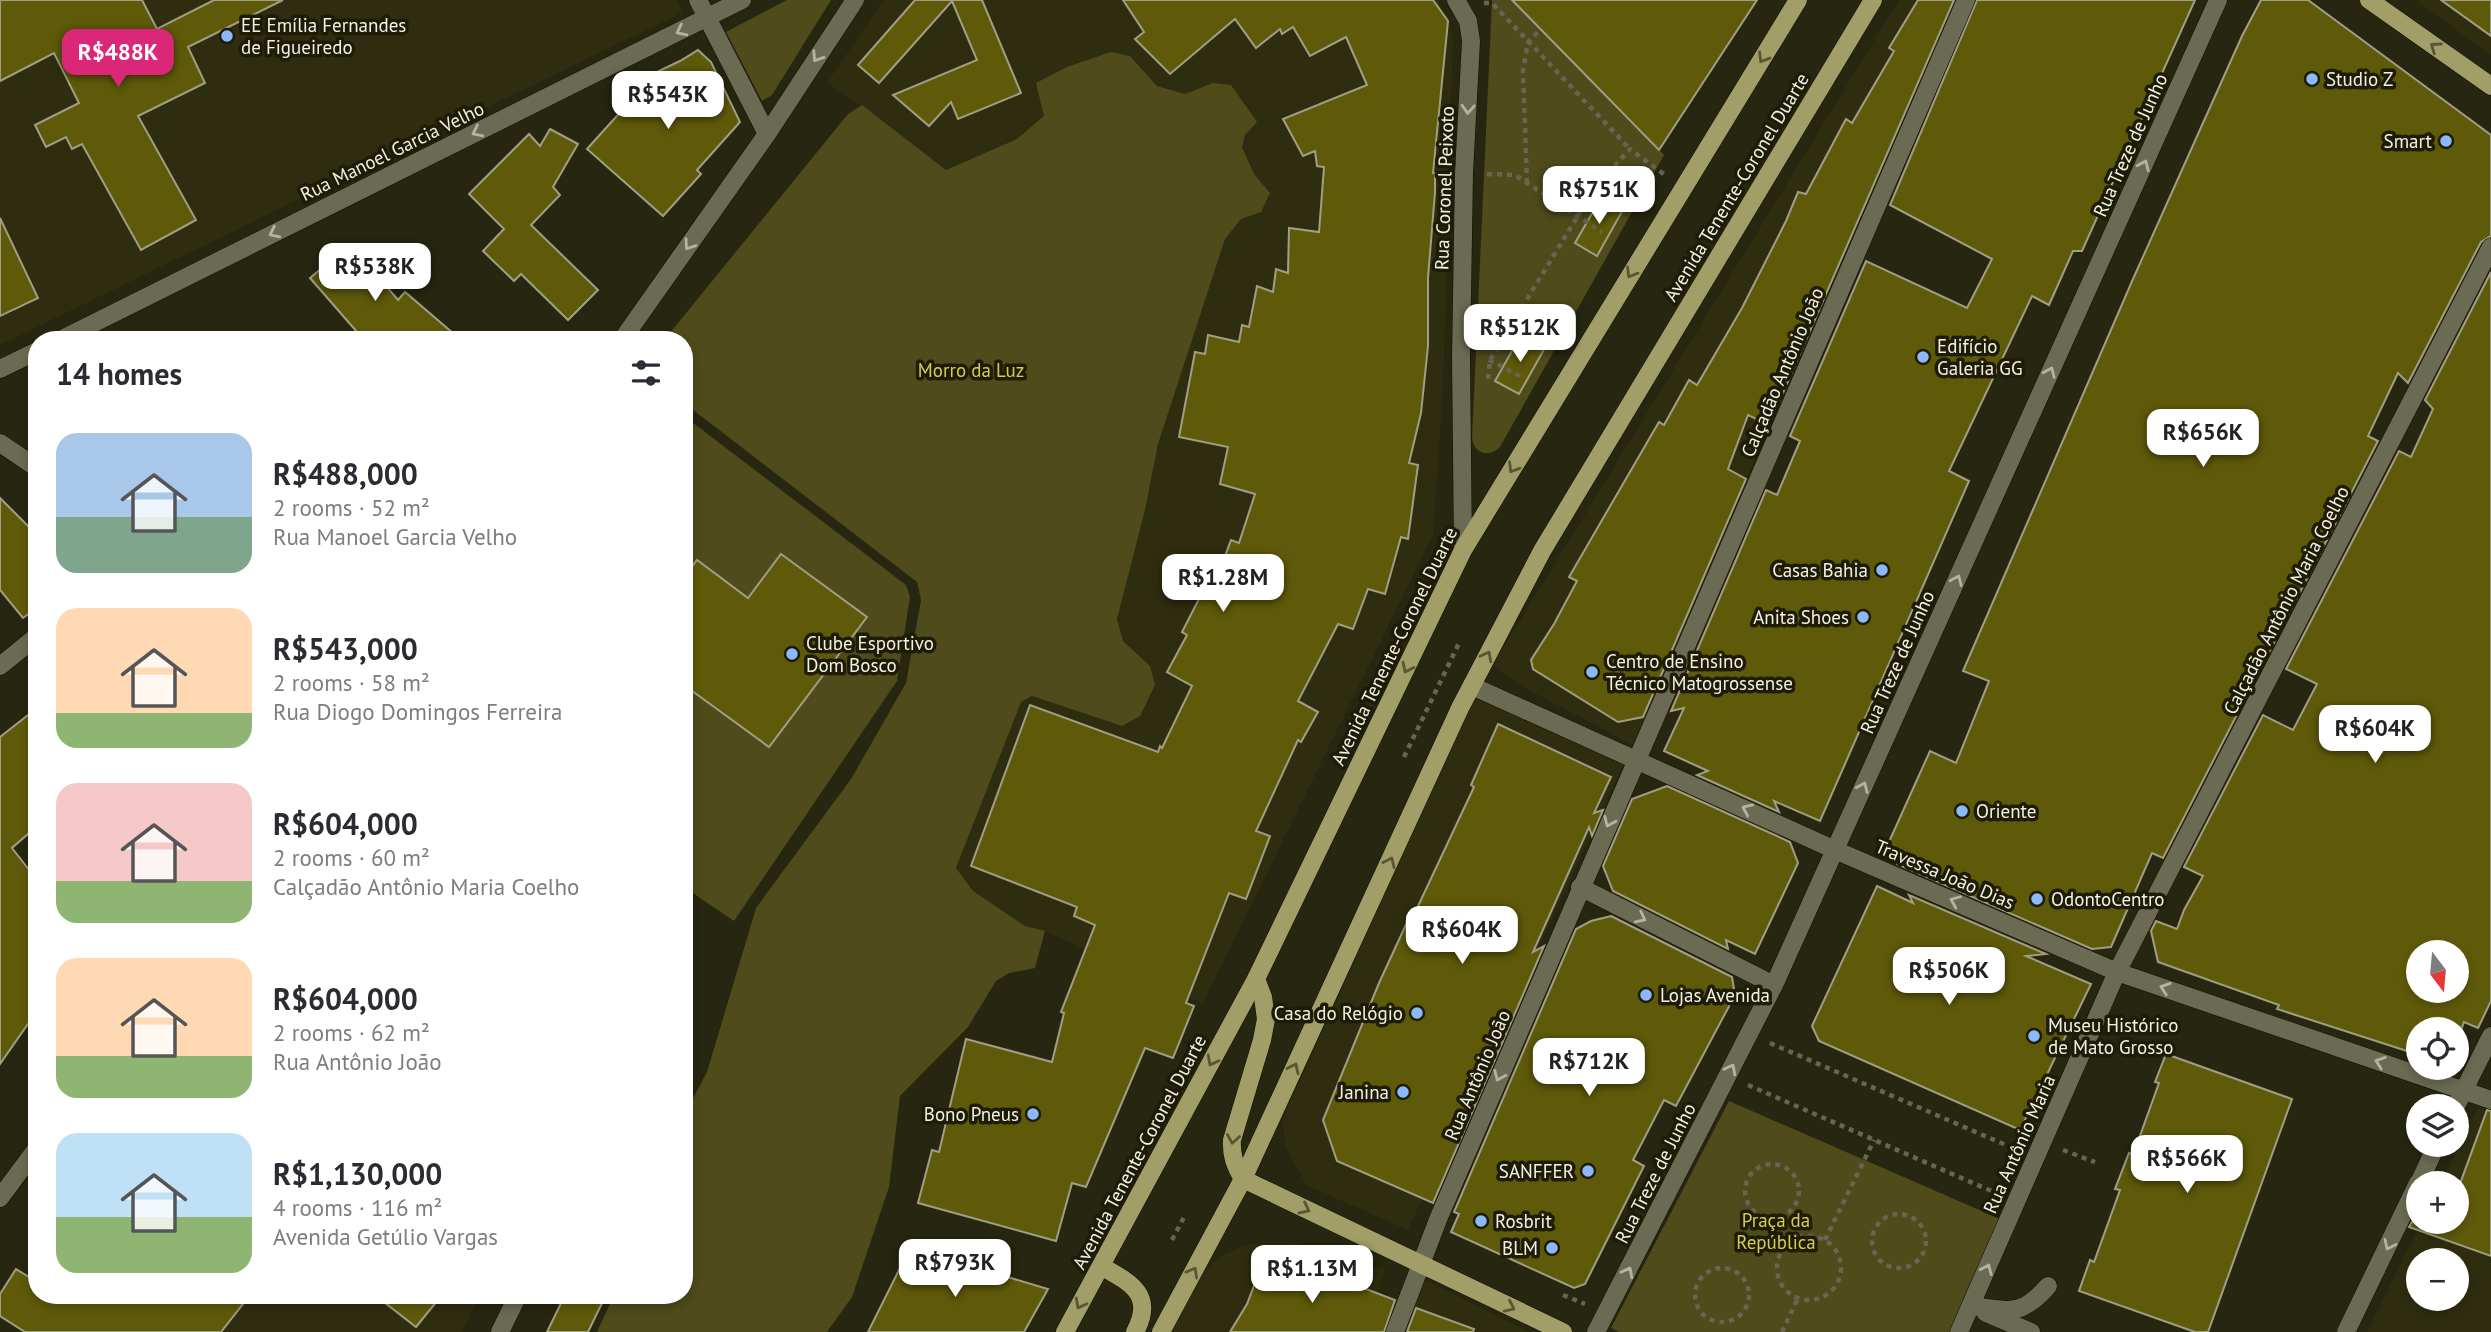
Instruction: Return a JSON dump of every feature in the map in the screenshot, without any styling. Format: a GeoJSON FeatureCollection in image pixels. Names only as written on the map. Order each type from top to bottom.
{"type":"FeatureCollection","features":[{"type":"Feature","properties":{"kind":"main road","name":"Avenida Tenente-Coronel Duarte"},"geometry":{"type":"LineString","coordinates":[[1065,1332],[1256,979],[1463,550],[1798,0]]}},
{"type":"Feature","properties":{"kind":"main road","name":"Avenida Tenente-Coronel Duarte"},"geometry":{"type":"LineString","coordinates":[[1161,1332],[1243,1179],[1472,686],[1542,551],[1873,0]]}},
{"type":"Feature","properties":{"kind":"main road"},"geometry":{"type":"LineString","coordinates":[[2369,0],[2491,86]]}},
{"type":"Feature","properties":{"kind":"main road"},"geometry":{"type":"LineString","coordinates":[[1256,979],[1263,997],[1266,1019],[1231,1151],[1243,1179],[1563,1332]]}},
{"type":"Feature","properties":{"kind":"main road"},"geometry":{"type":"LineString","coordinates":[[1101,1266],[1135,1287],[1144,1305],[1142,1319],[1135,1332]]}},
{"type":"Feature","properties":{"kind":"street"},"geometry":{"type":"LineString","coordinates":[[698,0],[767,134]]}},
{"type":"Feature","properties":{"kind":"street","name":"Rua Manoel Garcia Velho"},"geometry":{"type":"LineString","coordinates":[[78,331],[742,0]]}},
{"type":"Feature","properties":{"kind":"street"},"geometry":{"type":"LineString","coordinates":[[628,331],[767,134],[855,0]]}},
{"type":"Feature","properties":{"kind":"street","name":"Calçadão Antônio João"},"geometry":{"type":"LineString","coordinates":[[1637,760],[1966,0]]}},
{"type":"Feature","properties":{"kind":"street","name":"Rua Treze de Junho"},"geometry":{"type":"LineString","coordinates":[[1596,1332],[1774,985],[2218,0]]}},
{"type":"Feature","properties":{"kind":"street","name":"Rua Coronel Peixoto"},"geometry":{"type":"LineString","coordinates":[[1457,1],[1468,21],[1471,41],[1464,173],[1461,358],[1463,550]]}},
{"type":"Feature","properties":{"kind":"street","name":"Calçadão Antônio Maria Coelho"},"geometry":{"type":"LineString","coordinates":[[2118,972],[2491,247]]}},
{"type":"Feature","properties":{"kind":"street"},"geometry":{"type":"LineString","coordinates":[[0,369],[28,355]]}},
{"type":"Feature","properties":{"kind":"street"},"geometry":{"type":"LineString","coordinates":[[0,443],[28,462]]}},
{"type":"Feature","properties":{"kind":"street"},"geometry":{"type":"LineString","coordinates":[[0,666],[28,643]]}},
{"type":"Feature","properties":{"kind":"street","name":"Travessa João Dias"},"geometry":{"type":"LineString","coordinates":[[1472,686],[1835,850],[2118,972],[2449,1094]]}},
{"type":"Feature","properties":{"kind":"street","name":"Rua Antônio João"},"geometry":{"type":"LineString","coordinates":[[1395,1332],[1419,1264],[1637,760]]}},
{"type":"Feature","properties":{"kind":"street"},"geometry":{"type":"LineString","coordinates":[[1580,887],[1774,985]]}},
{"type":"Feature","properties":{"kind":"street","name":"Rua Antônio Maria"},"geometry":{"type":"LineString","coordinates":[[1959,1332],[2118,972]]}},
{"type":"Feature","properties":{"kind":"street"},"geometry":{"type":"LineString","coordinates":[[2462,1094],[2491,1036]]}},
{"type":"Feature","properties":{"kind":"street","name":"Travessa João Dias"},"geometry":{"type":"LineString","coordinates":[[2469,1099],[2491,1100]]}},
{"type":"Feature","properties":{"kind":"street"},"geometry":{"type":"LineString","coordinates":[[0,1198],[28,1161]]}},
{"type":"Feature","properties":{"kind":"street"},"geometry":{"type":"LineString","coordinates":[[2346,1332],[2406,1210]]}},
{"type":"Feature","properties":{"kind":"street"},"geometry":{"type":"LineString","coordinates":[[1971,1306],[2020,1310],[2029,1306],[2048,1286]]}},
{"type":"Feature","properties":{"kind":"street"},"geometry":{"type":"LineString","coordinates":[[500,1332],[514,1304]]}},
{"type":"Feature","properties":{"kind":"street"},"geometry":{"type":"LineString","coordinates":[[1971,1306],[2031,1332]]}},
{"type":"Feature","properties":{"kind":"path"},"geometry":{"type":"LineString","coordinates":[[1457,1],[1492,3],[1630,149],[1683,188]]}},
{"type":"Feature","properties":{"kind":"path"},"geometry":{"type":"LineString","coordinates":[[1527,183],[1522,71],[1528,42],[1540,30]]}},
{"type":"Feature","properties":{"kind":"path"},"geometry":{"type":"LineString","coordinates":[[1487,388],[1490,360],[1596,186],[1630,149]]}},
{"type":"Feature","properties":{"kind":"path"},"geometry":{"type":"LineString","coordinates":[[1464,173],[1515,175],[1602,232]]}},
{"type":"Feature","properties":{"kind":"path"},"geometry":{"type":"LineString","coordinates":[[1461,358],[1490,360],[1522,377]]}},
{"type":"Feature","properties":{"kind":"path"},"geometry":{"type":"LineString","coordinates":[[1404,757],[1460,643]]}},
{"type":"Feature","properties":{"kind":"path"},"geometry":{"type":"LineString","coordinates":[[1763,1053],[1769,1042],[2023,1153]]}},
{"type":"Feature","properties":{"kind":"path"},"geometry":{"type":"LineString","coordinates":[[1753,1075],[1748,1086],[2003,1196]]}},
{"type":"Feature","properties":{"kind":"path"},"geometry":{"type":"LineString","coordinates":[[1825,1240],[1874,1140]]}},
{"type":"Feature","properties":{"kind":"path"},"geometry":{"type":"LineString","coordinates":[[2056,1148],[2095,1162]]}},
{"type":"Feature","properties":{"kind":"path"},"geometry":{"type":"LineString","coordinates":[[1774,1164],[1790,1171],[1800,1186],[1797,1203],[1792,1210],[1785,1216],[1767,1218],[1752,1209],[1746,1201],[1745,1192],[1750,1175],[1757,1169],[1774,1164]]}},
{"type":"Feature","properties":{"kind":"path"},"geometry":{"type":"LineString","coordinates":[[1900,1214],[1917,1221],[1926,1236],[1924,1253],[1918,1261],[1911,1266],[1893,1268],[1878,1259],[1871,1242],[1877,1225],[1891,1215],[1900,1214]]}},
{"type":"Feature","properties":{"kind":"path"},"geometry":{"type":"LineString","coordinates":[[1172,1240],[1184,1217]]}},
{"type":"Feature","properties":{"kind":"path"},"geometry":{"type":"LineString","coordinates":[[1816,1236],[1825,1240],[1833,1246],[1841,1265],[1837,1284],[1820,1298],[1809,1300],[1788,1293],[1777,1275],[1780,1253],[1796,1238],[1816,1236]]}},
{"type":"Feature","properties":{"kind":"path"},"geometry":{"type":"LineString","coordinates":[[1714,1269],[1732,1270],[1740,1274],[1749,1290],[1748,1301],[1741,1314],[1725,1322],[1707,1318],[1696,1307],[1695,1300],[1695,1287],[1700,1279],[1714,1269]]}},
{"type":"Feature","properties":{"kind":"path"},"geometry":{"type":"LineString","coordinates":[[1563,1295],[1589,1306]]}},
{"type":"Feature","properties":{"kind":"path"},"geometry":{"type":"LineString","coordinates":[[1782,1332],[1798,1298]]}},
{"type":"Feature","properties":{"kind":"shaded area"},"geometry":{"type":"Polygon","coordinates":[[[0,0],[677,0],[683,12],[28,331],[0,345],[0,0]]]}},
{"type":"Feature","properties":{"kind":"shaded area"},"geometry":{"type":"Polygon","coordinates":[[[883,0],[1438,0],[1453,37],[1443,390],[1433,535],[1203,1003],[1045,931],[1025,926],[973,891],[956,868],[1021,701],[1032,696],[1122,726],[1150,666],[1123,641],[1117,619],[1145,510],[1158,444],[1225,239],[1241,219],[1261,212],[1254,174],[1242,146],[1245,135],[1213,83],[1185,94],[1157,86],[1130,56],[1044,116],[1017,139],[946,170],[827,83],[883,0]]]}},
{"type":"Feature","properties":{"kind":"shaded area"},"geometry":{"type":"Polygon","coordinates":[[[1899,0],[1951,0],[1633,745],[1521,686],[1493,665],[1899,0]]]}},
{"type":"Feature","properties":{"kind":"shaded area"},"geometry":{"type":"Polygon","coordinates":[[[2416,0],[2491,0],[2491,55],[2416,0]]]}},
{"type":"Feature","properties":{"kind":"shaded area"},"geometry":{"type":"Polygon","coordinates":[[[1474,698],[1624,763],[1408,1230],[1306,1185],[1285,1146],[1283,1118],[1474,698]]]}},
{"type":"Feature","properties":{"kind":"shaded area"},"geometry":{"type":"Polygon","coordinates":[[[2478,1108],[2491,1112],[2491,1332],[2367,1332],[2406,1254],[2406,1311],[2469,1311],[2469,1248],[2409,1248],[2416,1234],[2469,1234],[2469,1171],[2447,1171],[2454,1157],[2469,1157],[2469,1126],[2478,1108]]]}},
{"type":"Feature","properties":{"kind":"shaded area"},"geometry":{"type":"Polygon","coordinates":[[[1297,1243],[1385,1269],[1366,1332],[1169,1332],[1198,1278],[1221,1256],[1250,1244],[1297,1243]]]}},
{"type":"Feature","properties":{"kind":"shaded area"},"geometry":{"type":"Polygon","coordinates":[[[1420,1277],[1529,1332],[1401,1332],[1420,1277]]]}},
{"type":"Feature","properties":{"kind":"shaded area"},"geometry":{"type":"Polygon","coordinates":[[[109,1304],[476,1304],[462,1332],[148,1332],[109,1304]]]}},
{"type":"Feature","properties":{"kind":"green space"},"geometry":{"type":"Polygon","coordinates":[[[787,0],[831,0],[772,95],[762,101],[726,32],[787,0]]]}},
{"type":"Feature","properties":{"kind":"green space"},"geometry":{"type":"Polygon","coordinates":[[[1492,0],[1512,0],[1664,155],[1500,447],[1483,453],[1476,448],[1472,438],[1492,0]]]}},
{"type":"Feature","properties":{"kind":"green space","name":"Morro da Luz"},"geometry":{"type":"Polygon","coordinates":[[[1111,52],[1130,56],[1157,86],[1185,94],[1213,83],[1231,85],[1257,122],[1245,135],[1242,147],[1254,174],[1270,193],[1261,212],[1241,219],[1225,239],[1158,444],[1145,510],[1117,619],[1123,641],[1150,666],[1155,685],[1140,716],[1122,726],[1032,696],[1021,702],[956,868],[973,891],[1025,926],[1045,931],[1035,968],[1009,973],[996,981],[968,1027],[900,1096],[889,1187],[852,1297],[827,1332],[597,1332],[610,1304],[693,1304],[693,1098],[707,1072],[756,908],[851,779],[906,683],[921,600],[917,582],[693,410],[693,331],[672,331],[848,114],[862,105],[946,170],[1017,139],[1044,116],[1036,83],[1067,67],[1111,52]]]}},
{"type":"Feature","properties":{"kind":"green space","name":"Clube Esportivo Dom Bosco"},"geometry":{"type":"Polygon","coordinates":[[[693,423],[906,585],[910,597],[897,681],[734,921],[693,893],[693,423]]]}},
{"type":"Feature","properties":{"kind":"green space","name":"Praça da República"},"geometry":{"type":"Polygon","coordinates":[[[1729,1101],[2000,1219],[1950,1332],[1619,1332],[1611,1328],[1729,1101]]]}},
{"type":"Feature","properties":{"kind":"building"},"geometry":{"type":"Polygon","coordinates":[[[0,0],[142,0],[157,29],[214,0],[283,0],[188,47],[205,83],[138,116],[196,220],[141,250],[82,144],[72,149],[66,137],[46,147],[35,125],[79,103],[54,53],[0,81],[0,0]]]}},
{"type":"Feature","properties":{"kind":"building"},"geometry":{"type":"Polygon","coordinates":[[[915,0],[982,0],[1021,93],[958,119],[951,102],[929,126],[893,95],[977,60],[952,1],[879,83],[858,65],[915,0]]]}},
{"type":"Feature","properties":{"kind":"building"},"geometry":{"type":"Polygon","coordinates":[[[1123,0],[1433,0],[1448,21],[1433,173],[1435,192],[1428,278],[1428,346],[1421,413],[1409,463],[1418,465],[1408,539],[1401,537],[1385,594],[1368,589],[1353,629],[1338,624],[1298,701],[1318,712],[1301,742],[1298,740],[1256,831],[1270,836],[1246,899],[1229,893],[1186,1003],[1194,1006],[1173,1058],[1145,1048],[1086,1187],[1072,1183],[1056,1241],[918,1203],[932,1150],[939,1152],[966,1039],[1052,1062],[1064,1013],[1061,1012],[1095,925],[1074,916],[1077,907],[971,866],[1030,705],[1158,752],[1160,746],[1162,748],[1192,686],[1167,672],[1187,635],[1182,632],[1202,593],[1210,597],[1231,540],[1239,543],[1255,494],[1220,484],[1228,447],[1179,437],[1195,352],[1205,354],[1208,335],[1239,342],[1242,325],[1249,327],[1257,286],[1273,292],[1276,269],[1288,273],[1289,228],[1319,232],[1324,167],[1317,166],[1315,151],[1303,156],[1283,119],[1367,85],[1346,37],[1310,56],[1293,27],[1282,34],[1280,29],[1256,48],[1235,19],[1170,74],[1135,39],[1144,32],[1123,0]]]}},
{"type":"Feature","properties":{"kind":"building"},"geometry":{"type":"Polygon","coordinates":[[[1512,0],[1757,0],[1659,150],[1512,0]]]}},
{"type":"Feature","properties":{"kind":"building"},"geometry":{"type":"Polygon","coordinates":[[[1918,0],[1954,0],[1769,425],[1748,415],[1728,469],[1746,479],[1643,717],[1618,722],[1533,669],[1531,660],[1577,581],[1569,577],[1659,422],[1664,425],[1689,380],[1697,385],[1742,308],[1798,192],[1806,194],[1846,119],[1852,123],[1894,51],[1889,48],[1918,0]]]}},
{"type":"Feature","properties":{"kind":"building"},"geometry":{"type":"Polygon","coordinates":[[[1977,0],[2195,0],[2082,251],[2073,251],[2049,305],[2032,296],[1949,471],[1969,481],[1820,821],[1774,801],[1779,812],[1697,775],[1708,771],[1664,751],[1684,708],[1671,711],[1766,490],[1777,495],[1800,441],[1790,436],[1866,261],[1967,308],[1992,259],[1890,205],[1977,0]]]}},
{"type":"Feature","properties":{"kind":"building"},"geometry":{"type":"Polygon","coordinates":[[[2261,0],[2308,0],[2491,135],[2491,236],[2481,242],[2408,383],[2398,373],[2368,436],[2378,441],[2163,858],[2152,853],[2111,947],[2092,949],[1897,864],[1888,844],[1930,751],[1956,763],[1989,681],[1963,671],[2133,279],[2242,36],[2261,0]]]}},
{"type":"Feature","properties":{"kind":"building"},"geometry":{"type":"Polygon","coordinates":[[[2441,0],[2491,0],[2491,36],[2441,0]]]}},
{"type":"Feature","properties":{"kind":"building"},"geometry":{"type":"Polygon","coordinates":[[[698,50],[711,62],[740,122],[697,170],[701,174],[663,216],[587,149],[643,87],[640,80],[698,50]]]}},
{"type":"Feature","properties":{"kind":"building"},"geometry":{"type":"Polygon","coordinates":[[[550,129],[578,144],[553,187],[560,195],[531,225],[598,290],[568,320],[521,274],[514,281],[483,251],[504,229],[469,194],[529,134],[540,146],[550,129]]]}},
{"type":"Feature","properties":{"kind":"building"},"geometry":{"type":"Polygon","coordinates":[[[1602,196],[1624,208],[1597,256],[1575,243],[1602,196]]]}},
{"type":"Feature","properties":{"kind":"building"},"geometry":{"type":"Polygon","coordinates":[[[0,218],[38,298],[0,316],[0,218]]]}},
{"type":"Feature","properties":{"kind":"building"},"geometry":{"type":"Polygon","coordinates":[[[350,244],[398,300],[405,292],[450,331],[356,331],[310,278],[350,244]]]}},
{"type":"Feature","properties":{"kind":"building"},"geometry":{"type":"Polygon","coordinates":[[[2491,272],[2491,1001],[2478,1028],[2469,1024],[2469,1017],[2406,1017],[2406,1051],[2277,1009],[2279,1005],[2158,962],[2151,931],[2156,921],[2177,929],[2203,876],[2184,867],[2263,715],[2293,730],[2317,684],[2286,669],[2399,451],[2411,457],[2433,409],[2425,400],[2491,272]]]}},
{"type":"Feature","properties":{"kind":"building"},"geometry":{"type":"Polygon","coordinates":[[[1522,333],[1546,346],[1519,394],[1495,381],[1522,333]]]}},
{"type":"Feature","properties":{"kind":"building"},"geometry":{"type":"Polygon","coordinates":[[[0,498],[28,526],[28,614],[23,618],[0,590],[0,498]]]}},
{"type":"Feature","properties":{"kind":"building"},"geometry":{"type":"Polygon","coordinates":[[[781,554],[867,617],[769,747],[693,692],[693,565],[697,560],[748,598],[781,554]]]}},
{"type":"Feature","properties":{"kind":"building"},"geometry":{"type":"Polygon","coordinates":[[[28,715],[28,834],[12,848],[28,868],[28,1024],[0,1064],[0,737],[28,715]]]}},
{"type":"Feature","properties":{"kind":"building"},"geometry":{"type":"Polygon","coordinates":[[[1498,724],[1611,777],[1594,813],[1603,810],[1592,836],[1589,827],[1533,952],[1544,946],[1433,1203],[1337,1161],[1323,1120],[1379,983],[1474,787],[1471,785],[1498,724]]]}},
{"type":"Feature","properties":{"kind":"building"},"geometry":{"type":"Polygon","coordinates":[[[1667,786],[1790,842],[1798,863],[1755,954],[1726,940],[1728,949],[1613,891],[1603,866],[1632,799],[1667,786]]]}},
{"type":"Feature","properties":{"kind":"building"},"geometry":{"type":"Polygon","coordinates":[[[1877,886],[1913,903],[1909,895],[2046,954],[2026,956],[2091,984],[2020,1130],[1819,1041],[1812,1026],[1877,886]]]}},
{"type":"Feature","properties":{"kind":"building"},"geometry":{"type":"Polygon","coordinates":[[[1611,916],[1732,977],[1735,995],[1676,1106],[1664,1100],[1633,1160],[1644,1166],[1585,1284],[1574,1288],[1451,1232],[1459,1214],[1454,1212],[1576,929],[1591,921],[1611,916]]]}},
{"type":"Feature","properties":{"kind":"building"},"geometry":{"type":"Polygon","coordinates":[[[2166,1054],[2292,1099],[2208,1332],[2195,1332],[2079,1291],[2090,1260],[2094,1262],[2120,1190],[2115,1189],[2129,1153],[2133,1155],[2159,1083],[2155,1082],[2166,1054]]]}},
{"type":"Feature","properties":{"kind":"building"},"geometry":{"type":"Polygon","coordinates":[[[2487,1110],[2491,1111],[2491,1256],[2429,1234],[2469,1234],[2469,1171],[2465,1171],[2487,1110]]]}},
{"type":"Feature","properties":{"kind":"building"},"geometry":{"type":"Polygon","coordinates":[[[910,1248],[1048,1289],[1024,1332],[868,1332],[910,1248]]]}},
{"type":"Feature","properties":{"kind":"building"},"geometry":{"type":"Polygon","coordinates":[[[1285,1264],[1317,1277],[1319,1271],[1395,1300],[1384,1332],[1230,1332],[1247,1304],[1260,1270],[1280,1278],[1285,1264]]]}},
{"type":"Feature","properties":{"kind":"building"},"geometry":{"type":"Polygon","coordinates":[[[16,1269],[28,1276],[28,1304],[243,1304],[221,1332],[25,1332],[0,1316],[0,1294],[16,1269]]]}},
{"type":"Feature","properties":{"kind":"building"},"geometry":{"type":"Polygon","coordinates":[[[387,1304],[435,1304],[416,1327],[387,1304]]]}},
{"type":"Feature","properties":{"kind":"building"},"geometry":{"type":"Polygon","coordinates":[[[561,1304],[602,1304],[588,1332],[547,1332],[561,1304]]]}},
{"type":"Feature","properties":{"kind":"building"},"geometry":{"type":"Polygon","coordinates":[[[1416,1308],[1474,1329],[1473,1332],[1407,1332],[1416,1308]]]}},
{"type":"Feature","properties":{"kind":"place","name":"EE Emília Fernandes de Figueiredo"},"geometry":{"type":"Point","coordinates":[227,36]}},
{"type":"Feature","properties":{"kind":"place","name":"Studio Z"},"geometry":{"type":"Point","coordinates":[2312,79]}},
{"type":"Feature","properties":{"kind":"place","name":"Smart"},"geometry":{"type":"Point","coordinates":[2446,141]}},
{"type":"Feature","properties":{"kind":"place","name":"Edifício Galeria GG"},"geometry":{"type":"Point","coordinates":[1923,357]}},
{"type":"Feature","properties":{"kind":"place","name":"Casas Bahia"},"geometry":{"type":"Point","coordinates":[1882,570]}},
{"type":"Feature","properties":{"kind":"place","name":"Anita Shoes"},"geometry":{"type":"Point","coordinates":[1863,617]}},
{"type":"Feature","properties":{"kind":"place","name":"Clube Esportivo Dom Bosco"},"geometry":{"type":"Point","coordinates":[792,654]}},
{"type":"Feature","properties":{"kind":"place","name":"Centro de Ensino Técnico Matogrossense"},"geometry":{"type":"Point","coordinates":[1592,672]}},
{"type":"Feature","properties":{"kind":"place","name":"Oriente"},"geometry":{"type":"Point","coordinates":[1962,811]}},
{"type":"Feature","properties":{"kind":"place","name":"OdontoCentro"},"geometry":{"type":"Point","coordinates":[2037,899]}},
{"type":"Feature","properties":{"kind":"place","name":"Lojas Avenida"},"geometry":{"type":"Point","coordinates":[1646,995]}},
{"type":"Feature","properties":{"kind":"place","name":"Casa do Relógio"},"geometry":{"type":"Point","coordinates":[1417,1013]}},
{"type":"Feature","properties":{"kind":"place","name":"Museu Histórico de Mato Grosso"},"geometry":{"type":"Point","coordinates":[2034,1036]}},
{"type":"Feature","properties":{"kind":"place","name":"Janina"},"geometry":{"type":"Point","coordinates":[1403,1092]}},
{"type":"Feature","properties":{"kind":"place","name":"Bono Pneus"},"geometry":{"type":"Point","coordinates":[1033,1114]}},
{"type":"Feature","properties":{"kind":"place","name":"SANFFER"},"geometry":{"type":"Point","coordinates":[1588,1171]}},
{"type":"Feature","properties":{"kind":"place","name":"Rosbrit"},"geometry":{"type":"Point","coordinates":[1481,1221]}},
{"type":"Feature","properties":{"kind":"place","name":"BLM"},"geometry":{"type":"Point","coordinates":[1552,1248]}}]}
